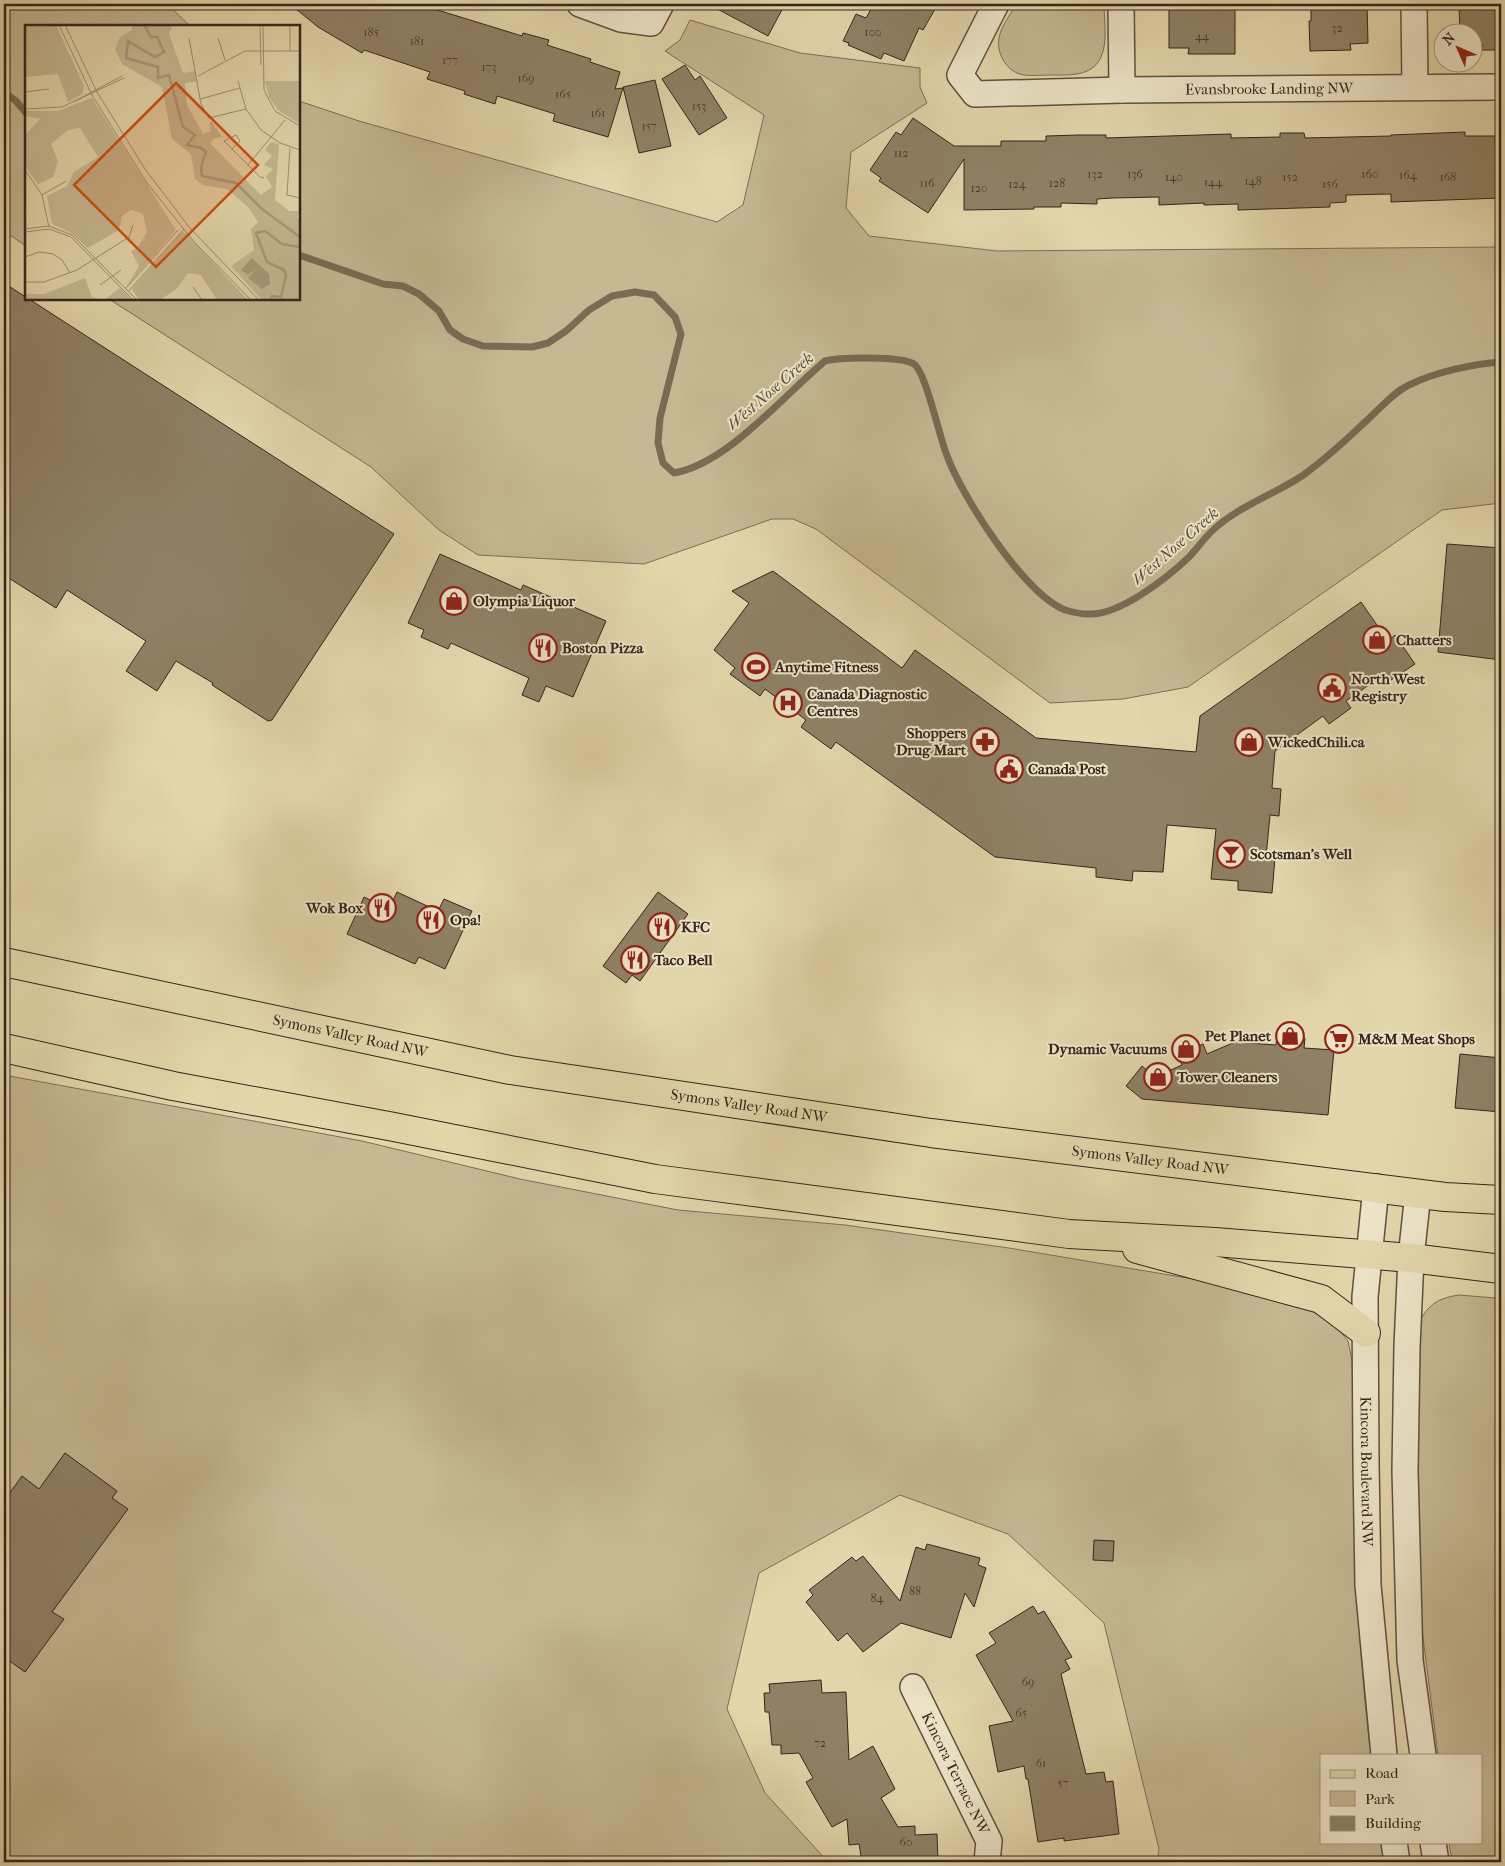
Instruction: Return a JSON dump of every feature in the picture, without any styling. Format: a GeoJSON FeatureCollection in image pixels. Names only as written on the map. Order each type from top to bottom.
{"type":"FeatureCollection","features":[{"type":"Feature","properties":{"kind":"main road","name":"Symons Valley Road NW"},"geometry":{"type":"LineString","coordinates":[[4,962],[510,1070],[932,1133],[1418,1193],[1501,1200]]}},
{"type":"Feature","properties":{"kind":"main road"},"geometry":{"type":"LineString","coordinates":[[4,1048],[173,1086],[394,1127],[655,1179],[1069,1234],[1215,1242],[1411,1258],[1501,1269]]}},
{"type":"Feature","properties":{"kind":"main road"},"geometry":{"type":"LineString","coordinates":[[1069,1234],[1134,1249],[1322,1299],[1366,1333]]}},
{"type":"Feature","properties":{"kind":"street"},"geometry":{"type":"LineString","coordinates":[[580,4],[621,20],[651,23],[662,4]]}},
{"type":"Feature","properties":{"kind":"street","name":"Evansbrooke Landing NW"},"geometry":{"type":"LineString","coordinates":[[996,4],[960,75],[975,94],[1415,86],[1501,87]]}},
{"type":"Feature","properties":{"kind":"street"},"geometry":{"type":"LineString","coordinates":[[1121,4],[1122,90]]}},
{"type":"Feature","properties":{"kind":"street"},"geometry":{"type":"LineString","coordinates":[[1414,4],[1415,86]]}},
{"type":"Feature","properties":{"kind":"street","name":"Kincora Boulevard NW"},"geometry":{"type":"LineString","coordinates":[[1376,1187],[1365,1297],[1368,1585],[1384,1754]]}},
{"type":"Feature","properties":{"kind":"street"},"geometry":{"type":"LineString","coordinates":[[1418,1193],[1411,1258],[1405,1471],[1410,1660],[1423,1754]]}},
{"type":"Feature","properties":{"kind":"street","name":"Kincora Terrace NW"},"geometry":{"type":"LineString","coordinates":[[913,1687],[989,1841],[987,1862]]}},
{"type":"Feature","properties":{"kind":"street"},"geometry":{"type":"LineString","coordinates":[[1394,1844],[1397,1862]]}},
{"type":"Feature","properties":{"kind":"street"},"geometry":{"type":"LineString","coordinates":[[1433,1844],[1436,1862]]}},
{"type":"Feature","properties":{"kind":"green space"},"geometry":{"type":"Polygon","coordinates":[[[4,4],[167,4],[189,25],[25,25],[25,245],[4,231],[4,4]]]}},
{"type":"Feature","properties":{"kind":"green space"},"geometry":{"type":"Polygon","coordinates":[[[1016,4],[1104,4],[1104,45],[1097,64],[1086,71],[1072,75],[1027,75],[1012,70],[1001,56],[999,38],[1016,4]]]}},
{"type":"Feature","properties":{"kind":"green space"},"geometry":{"type":"Polygon","coordinates":[[[690,20],[800,53],[920,68],[920,87],[927,103],[851,152],[846,208],[869,236],[997,251],[1501,247],[1501,503],[1442,510],[1188,687],[1123,699],[1050,703],[816,529],[793,519],[772,519],[644,564],[478,555],[439,530],[371,467],[111,300],[300,300],[300,101],[359,121],[717,222],[743,205],[764,115],[665,51],[680,40],[690,20]]]}},
{"type":"Feature","properties":{"kind":"green space"},"geometry":{"type":"Polygon","coordinates":[[[4,1075],[362,1141],[520,1179],[678,1210],[845,1225],[1009,1248],[1217,1283],[1302,1306],[1335,1325],[1348,1341],[1352,1361],[1358,1607],[1365,1706],[1371,1754],[1320,1754],[1320,1844],[1382,1844],[1385,1862],[1157,1862],[1159,1849],[1104,1623],[1008,1534],[900,1495],[759,1573],[727,1709],[765,1793],[828,1862],[4,1862],[4,1075]]]}},
{"type":"Feature","properties":{"kind":"green space"},"geometry":{"type":"Polygon","coordinates":[[[1459,1295],[1495,1298],[1501,1301],[1501,1862],[1452,1862],[1449,1844],[1482,1844],[1482,1754],[1438,1754],[1416,1583],[1414,1330],[1431,1306],[1442,1299],[1459,1295]]]}},
{"type":"Feature","properties":{"kind":"building"},"geometry":{"type":"Polygon","coordinates":[[[290,4],[418,4],[522,36],[523,33],[549,40],[547,45],[591,59],[590,62],[620,72],[615,89],[623,88],[608,137],[553,121],[555,114],[497,96],[495,104],[464,94],[465,91],[427,79],[430,72],[364,50],[362,53],[318,27],[290,4]]]}},
{"type":"Feature","properties":{"kind":"building"},"geometry":{"type":"Polygon","coordinates":[[[708,4],[785,4],[768,36],[708,4]]]}},
{"type":"Feature","properties":{"kind":"building"},"geometry":{"type":"Polygon","coordinates":[[[874,4],[938,4],[923,30],[919,28],[904,61],[884,53],[881,59],[843,41],[856,14],[866,18],[874,4]]]}},
{"type":"Feature","properties":{"kind":"building"},"geometry":{"type":"Polygon","coordinates":[[[1169,4],[1235,4],[1235,54],[1188,54],[1189,48],[1169,48],[1169,4]]]}},
{"type":"Feature","properties":{"kind":"building"},"geometry":{"type":"Polygon","coordinates":[[[1311,4],[1367,4],[1368,43],[1350,44],[1351,50],[1310,51],[1309,21],[1311,21],[1311,4]]]}},
{"type":"Feature","properties":{"kind":"building"},"geometry":{"type":"Polygon","coordinates":[[[1459,4],[1501,4],[1501,50],[1482,50],[1482,22],[1460,22],[1459,4]]]}},
{"type":"Feature","properties":{"kind":"building"},"geometry":{"type":"Polygon","coordinates":[[[685,65],[695,80],[700,76],[727,118],[699,135],[662,79],[685,65]]]}},
{"type":"Feature","properties":{"kind":"building"},"geometry":{"type":"Polygon","coordinates":[[[655,80],[671,146],[639,153],[623,87],[655,80]]]}},
{"type":"Feature","properties":{"kind":"building"},"geometry":{"type":"Polygon","coordinates":[[[913,118],[954,146],[1001,146],[1001,141],[1046,141],[1046,136],[1078,135],[1106,135],[1106,138],[1231,134],[1231,138],[1280,137],[1280,133],[1304,133],[1305,138],[1465,132],[1465,136],[1495,136],[1496,153],[1501,153],[1501,198],[1391,202],[1391,194],[1346,195],[1346,202],[1330,203],[1330,207],[1238,210],[1238,204],[1159,205],[1159,197],[1112,198],[1097,199],[1097,204],[1061,203],[1061,207],[964,210],[964,159],[928,213],[879,181],[881,178],[870,170],[896,132],[901,135],[913,118]]]}},
{"type":"Feature","properties":{"kind":"building"},"geometry":{"type":"Polygon","coordinates":[[[4,283],[25,297],[25,300],[30,300],[394,534],[272,720],[268,721],[212,685],[213,683],[176,661],[157,691],[126,671],[146,641],[67,590],[56,608],[4,575],[4,283]]]}},
{"type":"Feature","properties":{"kind":"building"},"geometry":{"type":"Polygon","coordinates":[[[1447,544],[1501,548],[1501,660],[1438,652],[1447,544]]]}},
{"type":"Feature","properties":{"kind":"building"},"geometry":{"type":"Polygon","coordinates":[[[440,554],[521,590],[523,585],[606,621],[573,697],[546,686],[539,702],[522,695],[529,678],[451,643],[448,649],[421,637],[424,630],[408,623],[440,554]]]}},
{"type":"Feature","properties":{"kind":"building"},"geometry":{"type":"Polygon","coordinates":[[[773,571],[902,668],[915,650],[1036,738],[1196,752],[1200,716],[1361,602],[1388,641],[1395,635],[1415,664],[1385,684],[1380,677],[1346,701],[1351,708],[1329,724],[1323,716],[1275,751],[1272,788],[1281,789],[1279,816],[1270,815],[1266,857],[1275,858],[1272,893],[1238,890],[1238,881],[1211,879],[1216,829],[1167,825],[1163,872],[1133,871],[1132,881],[1096,877],[1096,868],[995,857],[836,742],[831,749],[801,727],[806,720],[765,689],[760,696],[730,674],[735,668],[714,650],[749,603],[732,591],[773,571]]]}},
{"type":"Feature","properties":{"kind":"building"},"geometry":{"type":"Polygon","coordinates":[[[397,892],[438,911],[444,899],[472,911],[445,969],[419,957],[415,964],[347,934],[364,897],[389,909],[397,892]]]}},
{"type":"Feature","properties":{"kind":"building"},"geometry":{"type":"Polygon","coordinates":[[[658,892],[688,914],[640,981],[632,975],[626,983],[603,966],[658,892]]]}},
{"type":"Feature","properties":{"kind":"building"},"geometry":{"type":"Polygon","coordinates":[[[1277,1035],[1305,1038],[1304,1048],[1334,1050],[1328,1115],[1142,1099],[1126,1086],[1142,1066],[1155,1077],[1182,1065],[1177,1055],[1203,1044],[1207,1054],[1235,1042],[1276,1045],[1277,1035]]]}},
{"type":"Feature","properties":{"kind":"building"},"geometry":{"type":"Polygon","coordinates":[[[1460,1054],[1501,1058],[1501,1112],[1455,1108],[1460,1054]]]}},
{"type":"Feature","properties":{"kind":"building"},"geometry":{"type":"Polygon","coordinates":[[[65,1453],[117,1491],[112,1498],[128,1509],[52,1612],[64,1619],[25,1672],[4,1657],[4,1501],[22,1476],[39,1489],[65,1453]]]}},
{"type":"Feature","properties":{"kind":"building"},"geometry":{"type":"Polygon","coordinates":[[[1094,1540],[1114,1541],[1113,1561],[1093,1560],[1094,1540]]]}},
{"type":"Feature","properties":{"kind":"building"},"geometry":{"type":"Polygon","coordinates":[[[927,1544],[980,1558],[978,1565],[986,1568],[974,1607],[965,1593],[951,1638],[901,1623],[863,1652],[847,1633],[838,1641],[806,1602],[813,1595],[809,1590],[852,1557],[856,1561],[863,1556],[900,1601],[916,1547],[925,1550],[927,1544]]]}},
{"type":"Feature","properties":{"kind":"building"},"geometry":{"type":"Polygon","coordinates":[[[1033,1606],[1038,1614],[1044,1611],[1072,1657],[1065,1660],[1070,1669],[1061,1674],[1086,1774],[1104,1772],[1106,1782],[1113,1781],[1119,1834],[1064,1841],[1064,1838],[1038,1842],[1028,1779],[1026,1779],[1024,1766],[998,1772],[989,1726],[1013,1721],[976,1655],[996,1643],[989,1633],[1033,1606]]]}},
{"type":"Feature","properties":{"kind":"building"},"geometry":{"type":"Polygon","coordinates":[[[821,1680],[822,1693],[846,1692],[849,1760],[873,1746],[895,1789],[881,1798],[898,1827],[915,1826],[915,1835],[937,1834],[938,1862],[862,1862],[859,1844],[849,1845],[847,1819],[832,1827],[815,1798],[806,1782],[813,1778],[799,1753],[781,1754],[781,1745],[772,1745],[769,1712],[765,1712],[764,1693],[770,1693],[769,1684],[821,1680]]]}},
{"type":"Feature","properties":{"kind":"waterway","name":"West Nose Creek"},"geometry":{"type":"LineString","coordinates":[[4,92],[16,101],[25,112]]}},
{"type":"Feature","properties":{"kind":"waterway","name":"West Nose Creek"},"geometry":{"type":"LineString","coordinates":[[300,255],[383,284],[403,286],[419,294],[439,311],[450,330],[463,339],[483,346],[532,347],[548,343],[566,331],[589,310],[612,296],[635,292],[654,295],[675,317],[681,334],[660,418],[658,443],[663,463],[674,473],[694,467],[714,457],[734,443],[754,427],[825,361],[871,358],[907,361],[914,364],[923,379],[953,471],[995,541],[1031,584],[1049,600],[1065,610],[1085,614],[1100,613],[1114,609],[1156,585],[1189,557],[1210,533],[1223,522],[1245,507],[1302,476],[1334,451],[1403,388],[1419,380],[1442,373],[1501,362]]}},
{"type":"Feature","properties":{"kind":"place","name":"Olympia Liquor"},"geometry":{"type":"Point","coordinates":[454,601]}},
{"type":"Feature","properties":{"kind":"place","name":"Chatters"},"geometry":{"type":"Point","coordinates":[1377,640]}},
{"type":"Feature","properties":{"kind":"place","name":"Boston Pizza"},"geometry":{"type":"Point","coordinates":[543,648]}},
{"type":"Feature","properties":{"kind":"place","name":"Anytime Fitness"},"geometry":{"type":"Point","coordinates":[756,667]}},
{"type":"Feature","properties":{"kind":"place","name":"North West Registry"},"geometry":{"type":"Point","coordinates":[1332,688]}},
{"type":"Feature","properties":{"kind":"place","name":"Canada Diagnostic Centres"},"geometry":{"type":"Point","coordinates":[788,703]}},
{"type":"Feature","properties":{"kind":"place","name":"Shoppers Drug Mart"},"geometry":{"type":"Point","coordinates":[985,742]}},
{"type":"Feature","properties":{"kind":"place","name":"WickedChili.ca"},"geometry":{"type":"Point","coordinates":[1249,742]}},
{"type":"Feature","properties":{"kind":"place","name":"Canada Post"},"geometry":{"type":"Point","coordinates":[1009,769]}},
{"type":"Feature","properties":{"kind":"place","name":"Scotsman's Well"},"geometry":{"type":"Point","coordinates":[1231,854]}},
{"type":"Feature","properties":{"kind":"place","name":"Wok Box"},"geometry":{"type":"Point","coordinates":[382,908]}},
{"type":"Feature","properties":{"kind":"place","name":"Opa!"},"geometry":{"type":"Point","coordinates":[431,920]}},
{"type":"Feature","properties":{"kind":"place","name":"KFC"},"geometry":{"type":"Point","coordinates":[662,927]}},
{"type":"Feature","properties":{"kind":"place","name":"Taco Bell"},"geometry":{"type":"Point","coordinates":[635,960]}},
{"type":"Feature","properties":{"kind":"place","name":"Pet Planet"},"geometry":{"type":"Point","coordinates":[1290,1036]}},
{"type":"Feature","properties":{"kind":"place","name":"M&M Meat Shops"},"geometry":{"type":"Point","coordinates":[1339,1039]}},
{"type":"Feature","properties":{"kind":"place","name":"Dynamic Vacuums"},"geometry":{"type":"Point","coordinates":[1186,1049]}},
{"type":"Feature","properties":{"kind":"place","name":"Tower Cleaners"},"geometry":{"type":"Point","coordinates":[1158,1077]}}]}
